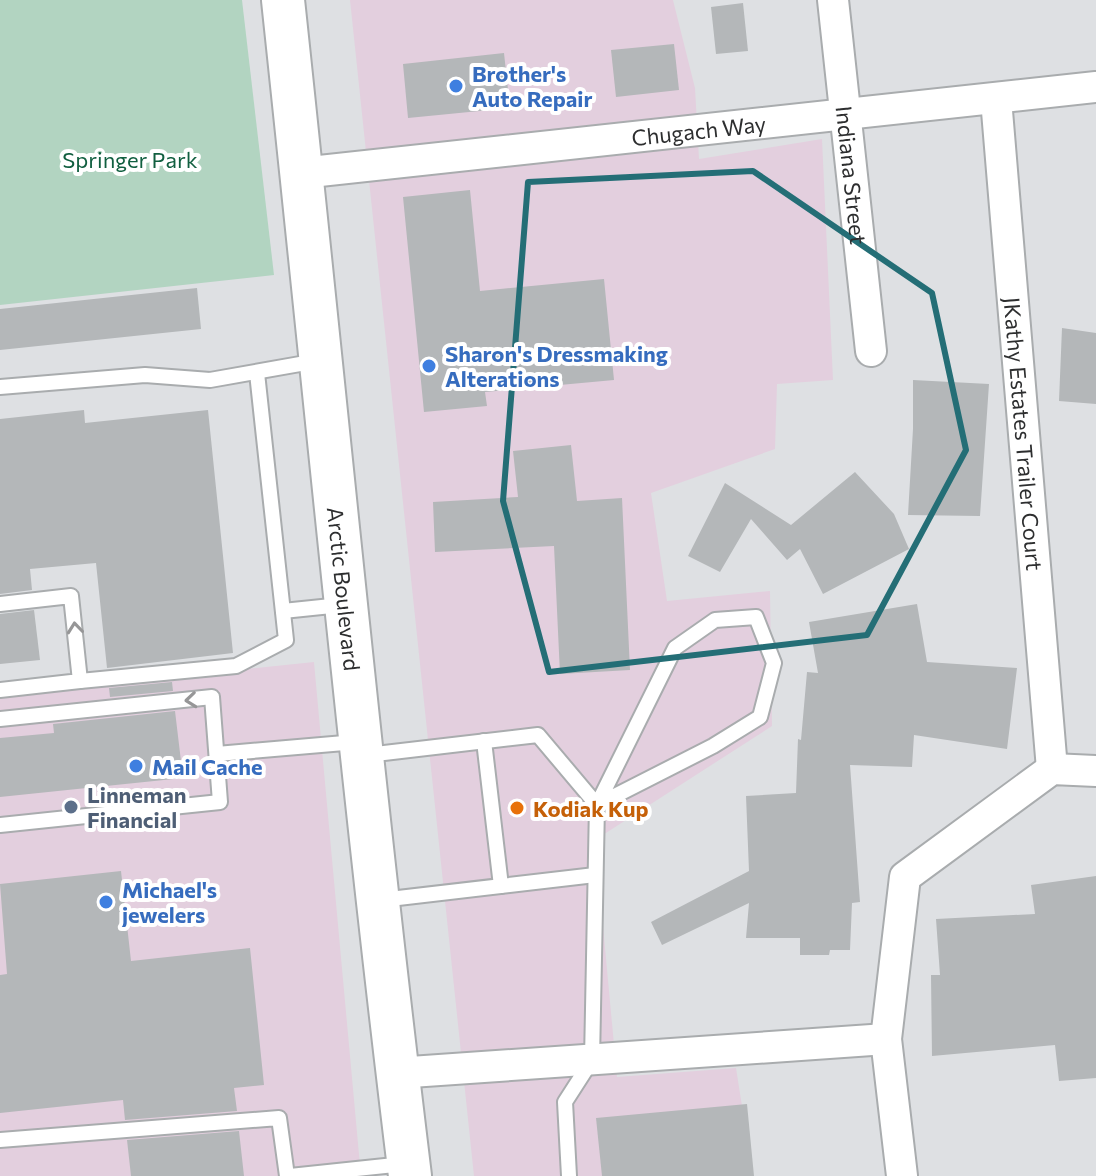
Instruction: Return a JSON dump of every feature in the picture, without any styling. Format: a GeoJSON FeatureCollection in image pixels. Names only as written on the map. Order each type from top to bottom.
{"type":"FeatureCollection","features":[{"type":"Feature","properties":{"kind":"main road","name":"Arctic Boulevard"},"geometry":{"type":"LineString","coordinates":[[283,0],[396,1073],[409,1170]]}},
{"type":"Feature","properties":{"kind":"street","name":"Indiana Street"},"geometry":{"type":"LineString","coordinates":[[833,0],[871,351]]}},
{"type":"Feature","properties":{"kind":"street","name":"Chugach Way"},"geometry":{"type":"LineString","coordinates":[[301,173],[1096,87]]}},
{"type":"Feature","properties":{"kind":"street","name":"JKathy Estates Trailer Court"},"geometry":{"type":"LineString","coordinates":[[996,99],[1052,769]]}},
{"type":"Feature","properties":{"kind":"street"},"geometry":{"type":"LineString","coordinates":[[902,1176],[886,1039],[905,877],[1052,769],[1096,771]]}},
{"type":"Feature","properties":{"kind":"street"},"geometry":{"type":"LineString","coordinates":[[396,1073],[886,1039]]}},
{"type":"Feature","properties":{"kind":"lane"},"geometry":{"type":"LineString","coordinates":[[0,387],[145,375],[210,380],[321,360]]}},
{"type":"Feature","properties":{"kind":"lane"},"geometry":{"type":"LineString","coordinates":[[0,690],[236,666],[286,640],[257,373]]}},
{"type":"Feature","properties":{"kind":"lane"},"geometry":{"type":"LineString","coordinates":[[0,604],[71,596],[80,681]]}},
{"type":"Feature","properties":{"kind":"lane"},"geometry":{"type":"LineString","coordinates":[[283,611],[346,605]]}},
{"type":"Feature","properties":{"kind":"lane"},"geometry":{"type":"LineString","coordinates":[[569,1176],[565,1102],[592,1060],[597,805],[675,648],[715,620],[756,617],[774,663],[760,717],[713,746],[597,805]]}},
{"type":"Feature","properties":{"kind":"lane"},"geometry":{"type":"LineString","coordinates":[[0,719],[212,697],[220,802],[0,825]]}},
{"type":"Feature","properties":{"kind":"lane"},"geometry":{"type":"LineString","coordinates":[[217,754],[362,749],[538,735],[597,805]]}},
{"type":"Feature","properties":{"kind":"lane"},"geometry":{"type":"LineString","coordinates":[[484,741],[501,886]]}},
{"type":"Feature","properties":{"kind":"lane"},"geometry":{"type":"LineString","coordinates":[[378,901],[595,875]]}},
{"type":"Feature","properties":{"kind":"lane"},"geometry":{"type":"LineString","coordinates":[[0,1140],[279,1118],[288,1176],[409,1170]]}},
{"type":"Feature","properties":{"kind":"highlighted area"},"geometry":{"type":"Polygon","coordinates":[[[753,171],[932,293],[966,450],[867,635],[549,672],[503,501],[528,182],[753,171]]]}},
{"type":"Feature","properties":{"kind":"shaded area"},"geometry":{"type":"Polygon","coordinates":[[[350,0],[673,0],[695,88],[699,159],[822,139],[833,380],[777,384],[775,449],[651,493],[667,601],[770,591],[772,726],[595,840],[617,1077],[736,1068],[753,1176],[474,1176],[350,0]]]}},
{"type":"Feature","properties":{"kind":"shaded area"},"geometry":{"type":"Polygon","coordinates":[[[314,662],[361,1176],[0,1176],[0,695],[314,662]]]}},
{"type":"Feature","properties":{"kind":"green space","name":"Springer Park"},"geometry":{"type":"Polygon","coordinates":[[[0,0],[242,0],[274,275],[0,305],[0,0]]]}},
{"type":"Feature","properties":{"kind":"building"},"geometry":{"type":"Polygon","coordinates":[[[743,3],[748,51],[716,54],[711,7],[743,3]]]}},
{"type":"Feature","properties":{"kind":"building"},"geometry":{"type":"Polygon","coordinates":[[[674,44],[679,90],[616,97],[611,50],[674,44]]]}},
{"type":"Feature","properties":{"kind":"building","name":"Brother's Auto Repair"},"geometry":{"type":"Polygon","coordinates":[[[504,53],[510,108],[408,118],[403,64],[504,53]]]}},
{"type":"Feature","properties":{"kind":"building"},"geometry":{"type":"Polygon","coordinates":[[[470,190],[480,291],[604,279],[614,380],[485,392],[487,406],[424,412],[403,197],[470,190]]]}},
{"type":"Feature","properties":{"kind":"building"},"geometry":{"type":"Polygon","coordinates":[[[197,288],[201,329],[0,350],[0,309],[197,288]]]}},
{"type":"Feature","properties":{"kind":"building"},"geometry":{"type":"Polygon","coordinates":[[[1062,328],[1096,333],[1096,404],[1059,401],[1062,328]]]}},
{"type":"Feature","properties":{"kind":"building"},"geometry":{"type":"Polygon","coordinates":[[[913,380],[989,384],[980,516],[908,515],[913,380]]]}},
{"type":"Feature","properties":{"kind":"building"},"geometry":{"type":"Polygon","coordinates":[[[84,410],[85,423],[208,410],[233,653],[107,668],[96,563],[30,569],[32,590],[0,594],[0,419],[84,410]]]}},
{"type":"Feature","properties":{"kind":"building"},"geometry":{"type":"Polygon","coordinates":[[[571,445],[577,501],[622,498],[630,670],[560,674],[554,546],[435,552],[433,502],[518,497],[513,451],[571,445]]]}},
{"type":"Feature","properties":{"kind":"building"},"geometry":{"type":"Polygon","coordinates":[[[855,472],[894,514],[909,549],[823,594],[800,549],[787,560],[751,519],[720,572],[688,556],[725,483],[791,525],[855,472]]]}},
{"type":"Feature","properties":{"kind":"building"},"geometry":{"type":"Polygon","coordinates":[[[917,604],[927,662],[1017,668],[1007,749],[914,735],[912,767],[850,765],[860,902],[852,903],[850,950],[830,950],[829,955],[800,955],[800,938],[746,938],[749,903],[662,945],[651,922],[749,871],[746,796],[796,793],[798,739],[801,740],[807,672],[818,673],[809,622],[917,604]]]}},
{"type":"Feature","properties":{"kind":"building"},"geometry":{"type":"Polygon","coordinates":[[[34,610],[40,660],[0,664],[0,614],[34,610]]]}},
{"type":"Feature","properties":{"kind":"building"},"geometry":{"type":"Polygon","coordinates":[[[172,682],[173,691],[110,697],[109,688],[172,682]]]}},
{"type":"Feature","properties":{"kind":"building"},"geometry":{"type":"Polygon","coordinates":[[[175,711],[183,778],[0,797],[0,738],[54,733],[53,724],[175,711]]]}},
{"type":"Feature","properties":{"kind":"building"},"geometry":{"type":"Polygon","coordinates":[[[121,871],[131,961],[250,948],[264,1085],[234,1088],[237,1111],[125,1120],[123,1100],[0,1113],[0,975],[7,974],[0,884],[121,871]]]}},
{"type":"Feature","properties":{"kind":"building"},"geometry":{"type":"Polygon","coordinates":[[[1096,876],[1096,1078],[1059,1081],[1055,1045],[932,1056],[931,975],[940,975],[936,919],[1035,914],[1031,885],[1096,876]]]}},
{"type":"Feature","properties":{"kind":"building"},"geometry":{"type":"Polygon","coordinates":[[[747,1104],[754,1176],[602,1176],[596,1118],[747,1104]]]}},
{"type":"Feature","properties":{"kind":"building"},"geometry":{"type":"Polygon","coordinates":[[[239,1131],[244,1176],[131,1176],[127,1140],[239,1131]]]}},
{"type":"Feature","properties":{"kind":"place","name":"Brother's Auto Repair"},"geometry":{"type":"Point","coordinates":[456,86]}},
{"type":"Feature","properties":{"kind":"place","name":"Sharon's Dressmaking Alterations"},"geometry":{"type":"Point","coordinates":[429,366]}},
{"type":"Feature","properties":{"kind":"place","name":"Mail Cache"},"geometry":{"type":"Point","coordinates":[136,766]}},
{"type":"Feature","properties":{"kind":"place","name":"Linneman Financial"},"geometry":{"type":"Point","coordinates":[71,807]}},
{"type":"Feature","properties":{"kind":"place","name":"Kodiak Kup"},"geometry":{"type":"Point","coordinates":[517,808]}},
{"type":"Feature","properties":{"kind":"place","name":"Michael's jewelers"},"geometry":{"type":"Point","coordinates":[106,902]}}]}
